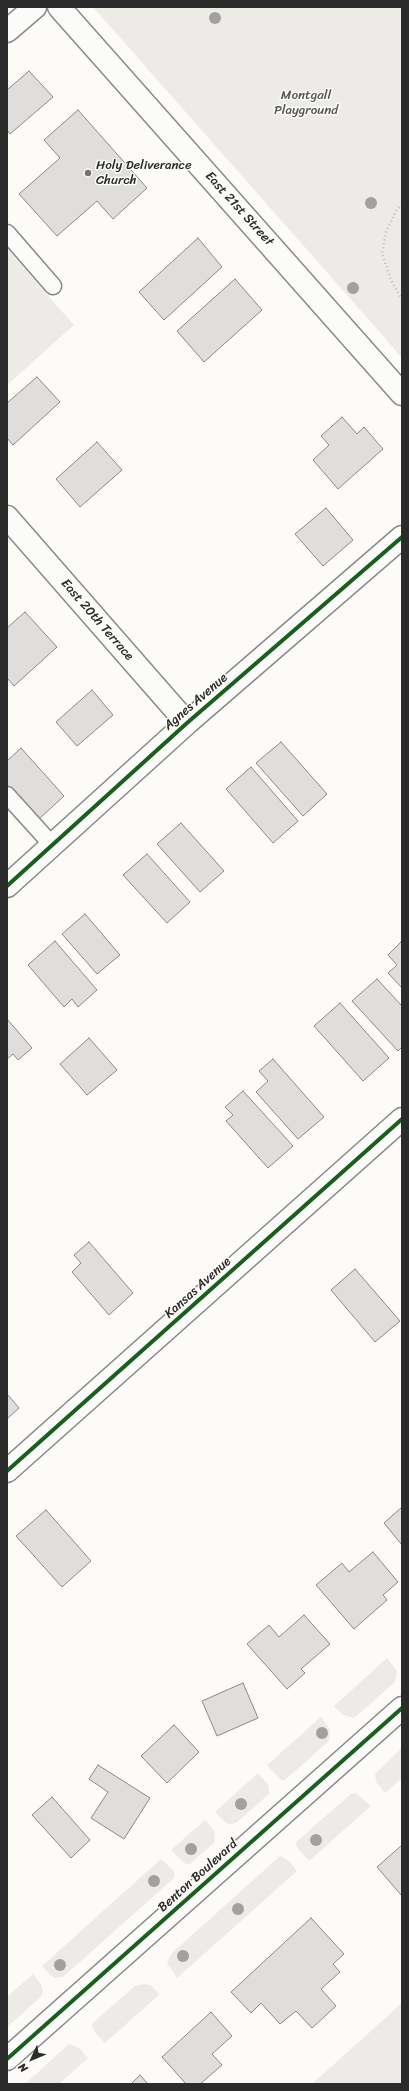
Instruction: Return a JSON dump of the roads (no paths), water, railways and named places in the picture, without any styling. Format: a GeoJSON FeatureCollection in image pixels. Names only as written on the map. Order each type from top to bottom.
{"type":"FeatureCollection","features":[{"type":"Feature","properties":{"kind":"street"},"geometry":{"type":"LineString","coordinates":[[7,31],[35,7]]}},
{"type":"Feature","properties":{"kind":"street","name":"East 21st Street"},"geometry":{"type":"LineString","coordinates":[[59,7],[402,394]]}},
{"type":"Feature","properties":{"kind":"street","name":"East 20th Terrace"},"geometry":{"type":"LineString","coordinates":[[7,516],[187,723]]}},
{"type":"Feature","properties":{"kind":"street","name":"Agnes Avenue"},"geometry":{"type":"LineString","coordinates":[[7,886],[187,723],[402,537]]}},
{"type":"Feature","properties":{"kind":"street","name":"Kansas Avenue"},"geometry":{"type":"LineString","coordinates":[[7,1471],[402,1119]]}},
{"type":"Feature","properties":{"kind":"street","name":"Benton Boulevard"},"geometry":{"type":"LineString","coordinates":[[7,2059],[402,1708]]}},
{"type":"Feature","properties":{"kind":"lane"},"geometry":{"type":"LineString","coordinates":[[7,233],[53,286]]}},
{"type":"Feature","properties":{"kind":"lane"},"geometry":{"type":"LineString","coordinates":[[7,795],[52,846]]}},
{"type":"Feature","properties":{"kind":"place","name":"Holy Deliverance Church"},"geometry":{"type":"Point","coordinates":[88,173]}},
{"type":"Feature","properties":{"kind":"park label","name":"Montgall Playground"},"geometry":{"type":"Point","coordinates":[306,104]}}]}
